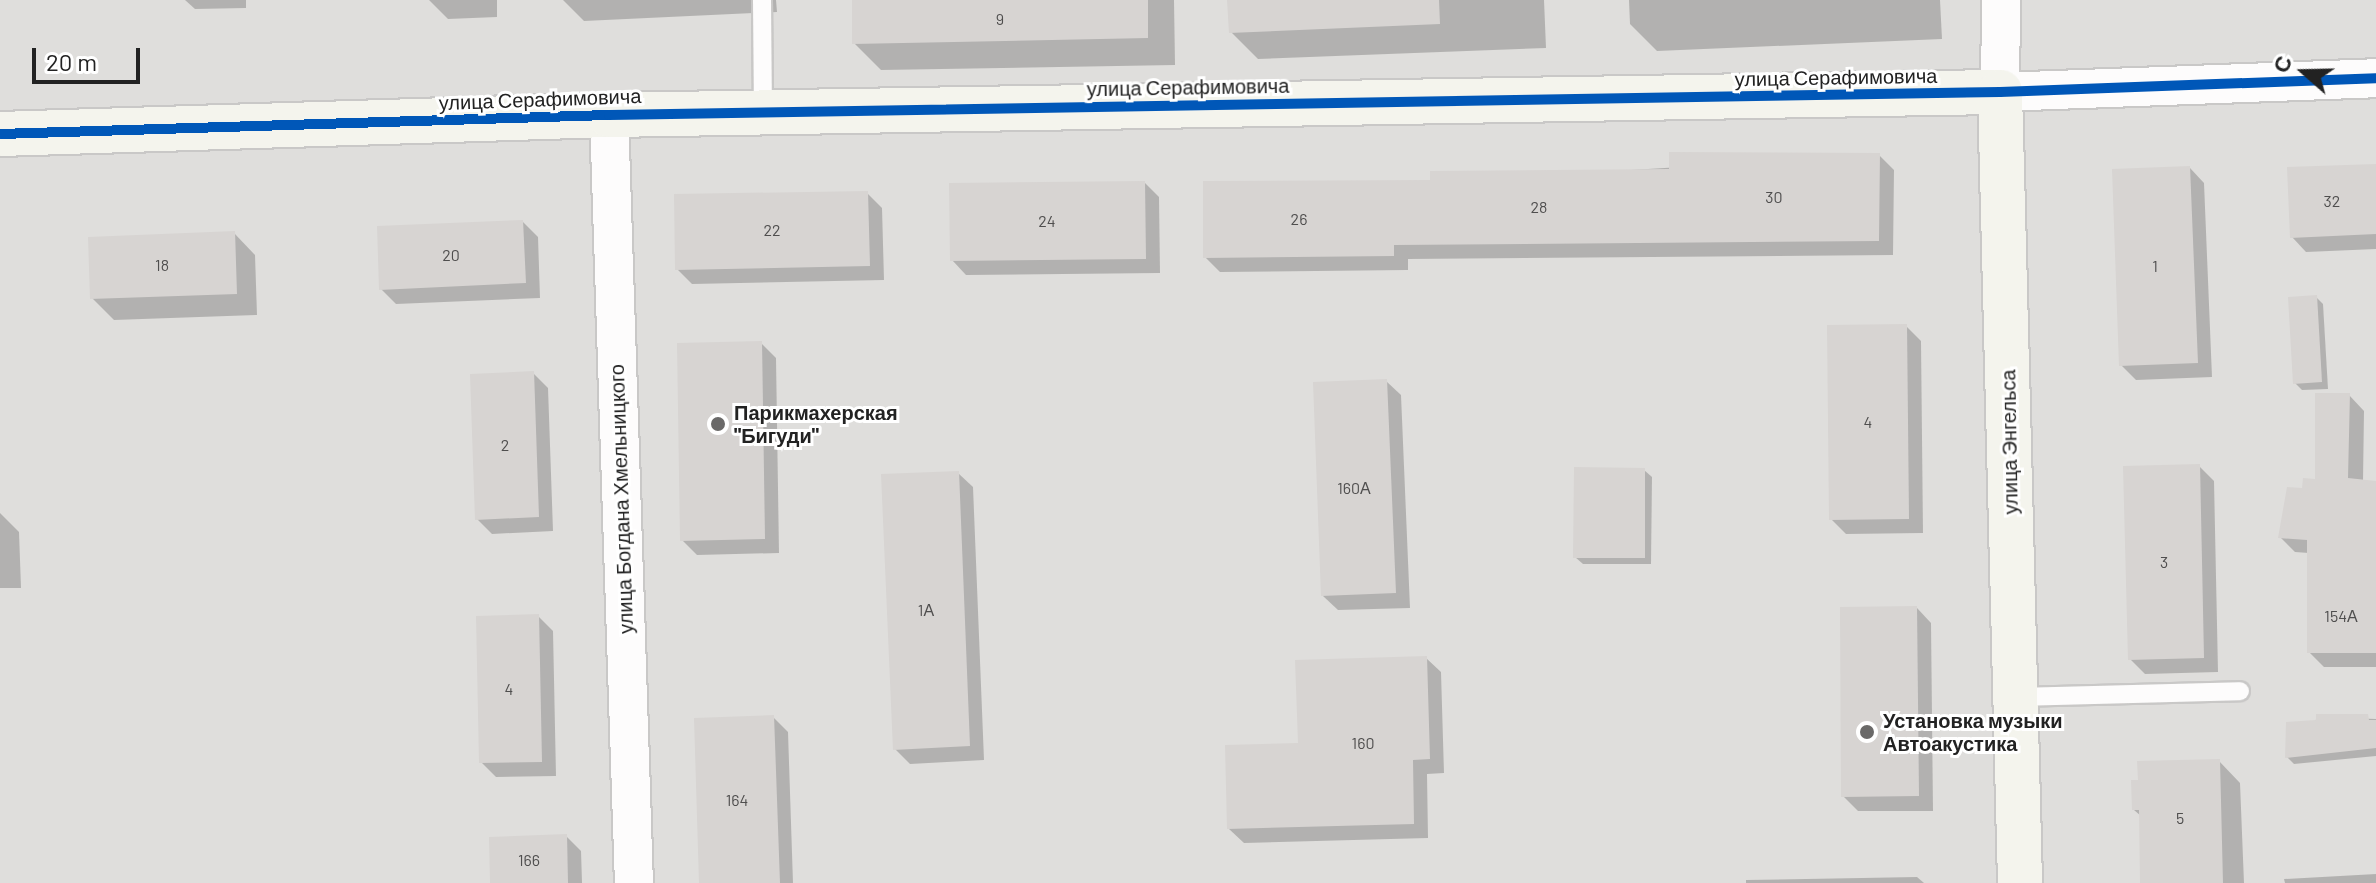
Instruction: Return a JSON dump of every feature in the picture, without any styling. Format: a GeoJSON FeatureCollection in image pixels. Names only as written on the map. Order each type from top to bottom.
{"type":"FeatureCollection","features":[{"type":"Feature","properties":{"kind":"street","name":"улица Энгельса"},"geometry":{"type":"LineString","coordinates":[[2001,0],[2000,92],[2020,883]]}},
{"type":"Feature","properties":{"kind":"street","name":"улица Серафимовича"},"geometry":{"type":"LineString","coordinates":[[0,134],[609,115],[2000,92],[2376,78]]}},
{"type":"Feature","properties":{"kind":"street","name":"улица Богдана Хмельницкого"},"geometry":{"type":"LineString","coordinates":[[609,115],[634,883]]}},
{"type":"Feature","properties":{"kind":"lane"},"geometry":{"type":"LineString","coordinates":[[762,0],[763,112]]}},
{"type":"Feature","properties":{"kind":"lane"},"geometry":{"type":"LineString","coordinates":[[2016,697],[2240,691]]}},
{"type":"Feature","properties":{"kind":"shaded area"},"geometry":{"type":"Polygon","coordinates":[[[0,0],[2376,0],[2376,883],[0,883],[0,0]]]}},
{"type":"Feature","properties":{"kind":"building"},"geometry":{"type":"Polygon","coordinates":[[[852,0],[1148,0],[1148,38],[852,44],[852,0]]]}},
{"type":"Feature","properties":{"kind":"building"},"geometry":{"type":"Polygon","coordinates":[[[1227,0],[1439,0],[1440,24],[1229,33],[1227,0]]]}},
{"type":"Feature","properties":{"kind":"building"},"geometry":{"type":"Polygon","coordinates":[[[1669,152],[1880,153],[1879,241],[1394,245],[1394,256],[1203,258],[1203,181],[1430,180],[1430,171],[1669,169],[1669,152]]]}},
{"type":"Feature","properties":{"kind":"building"},"geometry":{"type":"Polygon","coordinates":[[[2376,164],[2376,234],[2290,238],[2287,167],[2376,164]]]}},
{"type":"Feature","properties":{"kind":"building"},"geometry":{"type":"Polygon","coordinates":[[[2190,166],[2198,363],[2119,366],[2112,169],[2190,166]]]}},
{"type":"Feature","properties":{"kind":"building"},"geometry":{"type":"Polygon","coordinates":[[[1145,181],[1146,259],[950,261],[949,183],[1145,181]]]}},
{"type":"Feature","properties":{"kind":"building"},"geometry":{"type":"Polygon","coordinates":[[[868,191],[870,266],[675,270],[674,194],[868,191]]]}},
{"type":"Feature","properties":{"kind":"building"},"geometry":{"type":"Polygon","coordinates":[[[523,220],[526,283],[379,290],[377,226],[523,220]]]}},
{"type":"Feature","properties":{"kind":"building"},"geometry":{"type":"Polygon","coordinates":[[[235,231],[237,294],[90,299],[88,237],[235,231]]]}},
{"type":"Feature","properties":{"kind":"building"},"geometry":{"type":"Polygon","coordinates":[[[2317,295],[2322,382],[2293,384],[2288,297],[2317,295]]]}},
{"type":"Feature","properties":{"kind":"building"},"geometry":{"type":"Polygon","coordinates":[[[1907,324],[1909,519],[1829,520],[1827,325],[1907,324]]]}},
{"type":"Feature","properties":{"kind":"building"},"geometry":{"type":"Polygon","coordinates":[[[762,341],[765,539],[680,541],[677,343],[762,341]]]}},
{"type":"Feature","properties":{"kind":"building"},"geometry":{"type":"Polygon","coordinates":[[[534,371],[539,517],[475,520],[470,374],[534,371]]]}},
{"type":"Feature","properties":{"kind":"building"},"geometry":{"type":"Polygon","coordinates":[[[1387,379],[1396,593],[1321,596],[1313,382],[1387,379]]]}},
{"type":"Feature","properties":{"kind":"building"},"geometry":{"type":"Polygon","coordinates":[[[2315,393],[2350,393],[2348,478],[2376,481],[2376,653],[2307,653],[2307,540],[2278,538],[2287,487],[2302,488],[2303,478],[2315,479],[2315,393]]]}},
{"type":"Feature","properties":{"kind":"building"},"geometry":{"type":"Polygon","coordinates":[[[2200,464],[2204,658],[2128,660],[2123,466],[2200,464]]]}},
{"type":"Feature","properties":{"kind":"building"},"geometry":{"type":"Polygon","coordinates":[[[1574,467],[1645,468],[1645,558],[1573,558],[1574,467]]]}},
{"type":"Feature","properties":{"kind":"building"},"geometry":{"type":"Polygon","coordinates":[[[959,471],[970,746],[893,750],[881,474],[959,471]]]}},
{"type":"Feature","properties":{"kind":"building"},"geometry":{"type":"Polygon","coordinates":[[[1917,606],[1919,796],[1841,797],[1840,607],[1917,606]]]}},
{"type":"Feature","properties":{"kind":"building"},"geometry":{"type":"Polygon","coordinates":[[[539,614],[542,762],[479,763],[476,616],[539,614]]]}},
{"type":"Feature","properties":{"kind":"building"},"geometry":{"type":"Polygon","coordinates":[[[1427,656],[1430,759],[1413,760],[1414,824],[1227,829],[1225,745],[1298,743],[1295,660],[1427,656]]]}},
{"type":"Feature","properties":{"kind":"building"},"geometry":{"type":"Polygon","coordinates":[[[2316,714],[2368,714],[2369,720],[2376,720],[2376,748],[2285,758],[2286,722],[2316,720],[2316,714]]]}},
{"type":"Feature","properties":{"kind":"building"},"geometry":{"type":"Polygon","coordinates":[[[774,715],[780,883],[699,883],[694,718],[774,715]]]}},
{"type":"Feature","properties":{"kind":"building"},"geometry":{"type":"Polygon","coordinates":[[[2220,759],[2223,883],[2140,883],[2139,810],[2132,810],[2131,780],[2138,780],[2137,761],[2220,759]]]}},
{"type":"Feature","properties":{"kind":"building"},"geometry":{"type":"Polygon","coordinates":[[[567,834],[568,883],[490,883],[489,837],[567,834]]]}},
{"type":"Feature","properties":{"kind":"cycle path"},"geometry":{"type":"LineString","coordinates":[[0,134],[609,115],[2000,92],[2376,78]]}},
{"type":"Feature","properties":{"kind":"place","name":"Парикмахерская \"Бигуди\""},"geometry":{"type":"Point","coordinates":[718,424]}},
{"type":"Feature","properties":{"kind":"place","name":"Установка музыки Автоакустика"},"geometry":{"type":"Point","coordinates":[1867,732]}}]}
